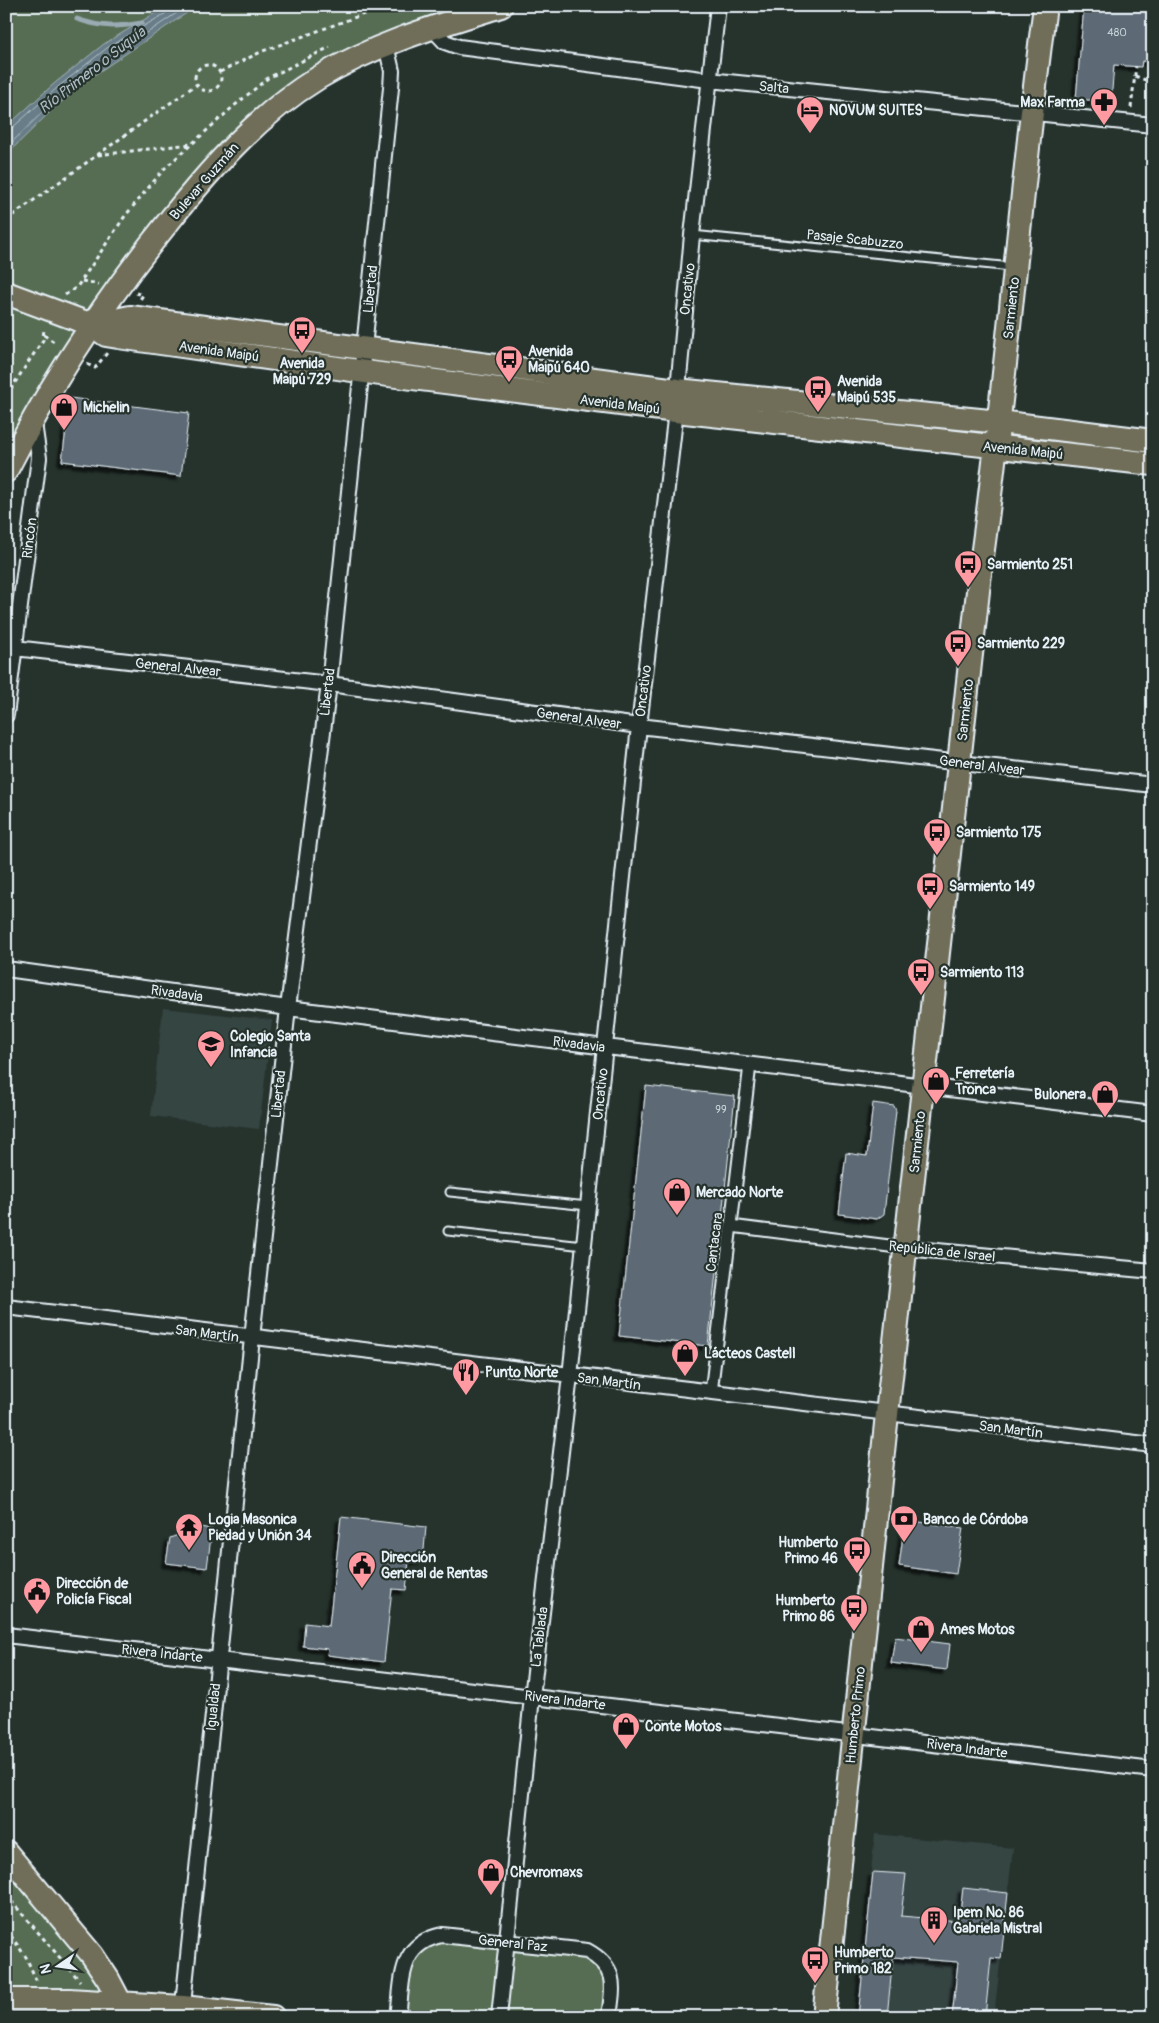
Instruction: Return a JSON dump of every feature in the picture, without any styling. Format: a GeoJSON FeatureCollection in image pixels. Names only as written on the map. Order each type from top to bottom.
{"type":"FeatureCollection","features":[{"type":"Feature","properties":{"kind":"main road","name":"Bulevar Guzmán"},"geometry":{"type":"LineString","coordinates":[[6,471],[54,384],[117,288],[205,176],[246,133],[273,110],[320,76],[386,46],[432,28],[501,6]]}},
{"type":"Feature","properties":{"kind":"main road","name":"Sarmiento"},"geometry":{"type":"LineString","coordinates":[[887,1414],[959,763],[1000,422],[1015,267],[1045,6]]}},
{"type":"Feature","properties":{"kind":"main road","name":"Avenida Maipú"},"geometry":{"type":"LineString","coordinates":[[6,293],[92,325],[106,335],[362,371],[676,401],[1000,422],[1153,441]]}},
{"type":"Feature","properties":{"kind":"main road","name":"Avenida Maipú"},"geometry":{"type":"LineString","coordinates":[[92,325],[130,317],[364,349],[676,401],[997,447],[1153,464]]}},
{"type":"Feature","properties":{"kind":"main road","name":"Humberto Primo"},"geometry":{"type":"LineString","coordinates":[[824,2017],[887,1414]]}},
{"type":"Feature","properties":{"kind":"main road"},"geometry":{"type":"LineString","coordinates":[[6,1852],[92,1955],[124,2010]]}},
{"type":"Feature","properties":{"kind":"main road"},"geometry":{"type":"LineString","coordinates":[[6,2000],[75,2000],[124,2010],[273,2017]]}},
{"type":"Feature","properties":{"kind":"street","name":"Oncativo"},"geometry":{"type":"LineString","coordinates":[[570,1376],[718,6]]}},
{"type":"Feature","properties":{"kind":"street","name":"Salta"},"geometry":{"type":"LineString","coordinates":[[432,28],[445,42],[459,46],[709,80],[1153,125]]}},
{"type":"Feature","properties":{"kind":"street","name":"Libertad"},"geometry":{"type":"LineString","coordinates":[[252,1338],[288,1008],[329,684],[362,371],[392,71],[386,46]]}},
{"type":"Feature","properties":{"kind":"street","name":"Rincón"},"geometry":{"type":"LineString","coordinates":[[6,715],[10,648],[38,458],[33,420]]}},
{"type":"Feature","properties":{"kind":"street","name":"General Alvear"},"geometry":{"type":"LineString","coordinates":[[10,648],[329,684],[640,726],[1153,785]]}},
{"type":"Feature","properties":{"kind":"street","name":"Rivadavia"},"geometry":{"type":"LineString","coordinates":[[6,969],[288,1008],[1153,1114]]}},
{"type":"Feature","properties":{"kind":"street","name":"Cantacara"},"geometry":{"type":"LineString","coordinates":[[711,1393],[750,1065]]}},
{"type":"Feature","properties":{"kind":"street","name":"República de Israel"},"geometry":{"type":"LineString","coordinates":[[731,1226],[905,1248],[1153,1271]]}},
{"type":"Feature","properties":{"kind":"street","name":"San Martín"},"geometry":{"type":"LineString","coordinates":[[6,1308],[1153,1445]]}},
{"type":"Feature","properties":{"kind":"street","name":"Igualdad"},"geometry":{"type":"LineString","coordinates":[[182,2012],[252,1338]]}},
{"type":"Feature","properties":{"kind":"street","name":"La Tablada"},"geometry":{"type":"LineString","coordinates":[[499,2017],[532,1697],[570,1376]]}},
{"type":"Feature","properties":{"kind":"street","name":"Rivera Indarte"},"geometry":{"type":"LineString","coordinates":[[6,1635],[1153,1770]]}},
{"type":"Feature","properties":{"kind":"street","name":"General Paz"},"geometry":{"type":"LineString","coordinates":[[398,2017],[405,1965],[411,1953],[418,1944],[429,1938],[442,1935],[587,1951],[605,1964],[610,1972],[613,1984],[610,2017]]}},
{"type":"Feature","properties":{"kind":"lane","name":"Pasaje Scabuzzo"},"geometry":{"type":"LineString","coordinates":[[692,235],[1015,267]]}},
{"type":"Feature","properties":{"kind":"lane"},"geometry":{"type":"LineString","coordinates":[[450,1192],[588,1206]]}},
{"type":"Feature","properties":{"kind":"lane"},"geometry":{"type":"LineString","coordinates":[[448,1231],[584,1246]]}},
{"type":"Feature","properties":{"kind":"path"},"geometry":{"type":"LineString","coordinates":[[220,72],[263,51],[364,14],[375,6]]}},
{"type":"Feature","properties":{"kind":"path"},"geometry":{"type":"LineString","coordinates":[[210,66],[220,72],[220,81],[216,88],[208,91],[203,90],[197,84],[195,76],[202,67],[210,66]]}},
{"type":"Feature","properties":{"kind":"path"},"geometry":{"type":"LineString","coordinates":[[1129,123],[1136,66]]}},
{"type":"Feature","properties":{"kind":"path"},"geometry":{"type":"LineString","coordinates":[[1135,76],[1153,83]]}},
{"type":"Feature","properties":{"kind":"path"},"geometry":{"type":"LineString","coordinates":[[6,220],[197,84]]}},
{"type":"Feature","properties":{"kind":"path"},"geometry":{"type":"LineString","coordinates":[[97,155],[191,144]]}},
{"type":"Feature","properties":{"kind":"path"},"geometry":{"type":"LineString","coordinates":[[6,1895],[80,1982],[75,2000]]}},
{"type":"Feature","properties":{"kind":"path"},"geometry":{"type":"LineString","coordinates":[[6,1928],[26,1957],[38,1983]]}},
{"type":"Feature","properties":{"kind":"shaded area","name":"Colegio Santa Infancia"},"geometry":{"type":"Polygon","coordinates":[[[163,1008],[272,1020],[259,1129],[151,1116],[163,1008]]]}},
{"type":"Feature","properties":{"kind":"shaded area"},"geometry":{"type":"Polygon","coordinates":[[[875,1834],[1013,1848],[994,2017],[855,2017],[875,1834]]]}},
{"type":"Feature","properties":{"kind":"green space"},"geometry":{"type":"Polygon","coordinates":[[[6,6],[167,6],[104,44],[55,83],[6,127],[6,6]]]}},
{"type":"Feature","properties":{"kind":"green space"},"geometry":{"type":"Polygon","coordinates":[[[197,6],[501,6],[344,64],[205,176],[6,471],[6,155],[54,108],[91,77],[197,6]]]}},
{"type":"Feature","properties":{"kind":"green space"},"geometry":{"type":"Polygon","coordinates":[[[6,1852],[128,2017],[6,2017],[6,1852]]]}},
{"type":"Feature","properties":{"kind":"green space"},"geometry":{"type":"Polygon","coordinates":[[[429,1938],[587,1951],[605,1964],[609,2017],[399,2017],[405,1965],[429,1938]]]}},
{"type":"Feature","properties":{"kind":"water","name":"Río Primero o Suquía"},"geometry":{"type":"Polygon","coordinates":[[[167,6],[197,6],[91,77],[54,108],[6,155],[6,127],[55,83],[104,44],[167,6]]]}},
{"type":"Feature","properties":{"kind":"building"},"geometry":{"type":"Polygon","coordinates":[[[1084,6],[1153,6],[1153,62],[1142,61],[1141,67],[1114,65],[1111,102],[1076,99],[1084,6]]]}},
{"type":"Feature","properties":{"kind":"building"},"geometry":{"type":"Polygon","coordinates":[[[70,398],[189,413],[181,476],[62,461],[70,398]]]}},
{"type":"Feature","properties":{"kind":"building","name":"Mercado Norte"},"geometry":{"type":"Polygon","coordinates":[[[646,1086],[735,1096],[708,1346],[619,1336],[646,1086]]]}},
{"type":"Feature","properties":{"kind":"building"},"geometry":{"type":"Polygon","coordinates":[[[873,1103],[894,1106],[896,1111],[884,1214],[877,1219],[839,1214],[846,1153],[867,1156],[873,1103]]]}},
{"type":"Feature","properties":{"kind":"building","name":"Dirección General de Rentas"},"geometry":{"type":"Polygon","coordinates":[[[341,1517],[426,1527],[423,1561],[409,1560],[406,1590],[392,1589],[384,1662],[327,1655],[328,1649],[303,1646],[305,1623],[329,1626],[341,1517]]]}},
{"type":"Feature","properties":{"kind":"building"},"geometry":{"type":"Polygon","coordinates":[[[905,1520],[963,1528],[956,1574],[899,1566],[905,1520]]]}},
{"type":"Feature","properties":{"kind":"building","name":"Logia Masonica Piedad y Unión 34"},"geometry":{"type":"Polygon","coordinates":[[[199,1527],[212,1529],[207,1568],[166,1563],[170,1538],[199,1527]]]}},
{"type":"Feature","properties":{"kind":"building","name":"Ames Motos"},"geometry":{"type":"Polygon","coordinates":[[[895,1637],[950,1644],[947,1670],[891,1663],[895,1637]]]}},
{"type":"Feature","properties":{"kind":"building","name":"Ipem No. 86 Gabriela Mistral"},"geometry":{"type":"Polygon","coordinates":[[[873,1872],[906,1874],[901,1916],[959,1921],[963,1888],[1008,1893],[1001,1959],[991,1958],[985,2017],[952,2017],[958,1962],[893,1957],[887,2017],[858,2017],[873,1872]]]}},
{"type":"Feature","properties":{"kind":"waterway","name":"Río Primero o Suquía"},"geometry":{"type":"LineString","coordinates":[[77,19],[110,26],[142,23]]}},
{"type":"Feature","properties":{"kind":"place","name":"Max Farma"},"geometry":{"type":"Point","coordinates":[1104,126]}},
{"type":"Feature","properties":{"kind":"place","name":"NOVUM SUITES"},"geometry":{"type":"Point","coordinates":[810,134]}},
{"type":"Feature","properties":{"kind":"place","name":"Avenida Maipú 729"},"geometry":{"type":"Point","coordinates":[302,354]}},
{"type":"Feature","properties":{"kind":"place","name":"Avenida Maipú 640"},"geometry":{"type":"Point","coordinates":[509,383]}},
{"type":"Feature","properties":{"kind":"place","name":"Avenida Maipú 535"},"geometry":{"type":"Point","coordinates":[818,413]}},
{"type":"Feature","properties":{"kind":"place","name":"Michelin"},"geometry":{"type":"Point","coordinates":[64,431]}},
{"type":"Feature","properties":{"kind":"place","name":"Sarmiento 251"},"geometry":{"type":"Point","coordinates":[968,588]}},
{"type":"Feature","properties":{"kind":"place","name":"Sarmiento 229"},"geometry":{"type":"Point","coordinates":[958,667]}},
{"type":"Feature","properties":{"kind":"place","name":"Sarmiento 175"},"geometry":{"type":"Point","coordinates":[937,856]}},
{"type":"Feature","properties":{"kind":"place","name":"Sarmiento 149"},"geometry":{"type":"Point","coordinates":[930,910]}},
{"type":"Feature","properties":{"kind":"place","name":"Sarmiento 113"},"geometry":{"type":"Point","coordinates":[921,996]}},
{"type":"Feature","properties":{"kind":"place","name":"Colegio Santa Infancia"},"geometry":{"type":"Point","coordinates":[211,1068]}},
{"type":"Feature","properties":{"kind":"place","name":"Ferretería Tronca"},"geometry":{"type":"Point","coordinates":[936,1105]}},
{"type":"Feature","properties":{"kind":"place","name":"Bulonera"},"geometry":{"type":"Point","coordinates":[1105,1118]}},
{"type":"Feature","properties":{"kind":"place","name":"Mercado Norte"},"geometry":{"type":"Point","coordinates":[677,1216]}},
{"type":"Feature","properties":{"kind":"place","name":"Lácteos Castell"},"geometry":{"type":"Point","coordinates":[685,1377]}},
{"type":"Feature","properties":{"kind":"place","name":"Punto Norte"},"geometry":{"type":"Point","coordinates":[466,1396]}},
{"type":"Feature","properties":{"kind":"place","name":"Banco de Córdoba"},"geometry":{"type":"Point","coordinates":[904,1543]}},
{"type":"Feature","properties":{"kind":"place","name":"Logia Masonica Piedad y Unión 34"},"geometry":{"type":"Point","coordinates":[189,1551]}},
{"type":"Feature","properties":{"kind":"place","name":"Humberto Primo 46"},"geometry":{"type":"Point","coordinates":[857,1574]}},
{"type":"Feature","properties":{"kind":"place","name":"Dirección General de Rentas"},"geometry":{"type":"Point","coordinates":[362,1589]}},
{"type":"Feature","properties":{"kind":"place","name":"Dirección de Policía Fiscal"},"geometry":{"type":"Point","coordinates":[37,1615]}},
{"type":"Feature","properties":{"kind":"place","name":"Humberto Primo 86"},"geometry":{"type":"Point","coordinates":[854,1632]}},
{"type":"Feature","properties":{"kind":"place","name":"Ames Motos"},"geometry":{"type":"Point","coordinates":[921,1653]}},
{"type":"Feature","properties":{"kind":"place","name":"Conte Motos"},"geometry":{"type":"Point","coordinates":[626,1750]}},
{"type":"Feature","properties":{"kind":"place","name":"Chevromaxs"},"geometry":{"type":"Point","coordinates":[491,1896]}},
{"type":"Feature","properties":{"kind":"place","name":"Ipem No. 86 Gabriela Mistral"},"geometry":{"type":"Point","coordinates":[934,1944]}},
{"type":"Feature","properties":{"kind":"place","name":"Humberto Primo 182"},"geometry":{"type":"Point","coordinates":[815,1984]}}]}
